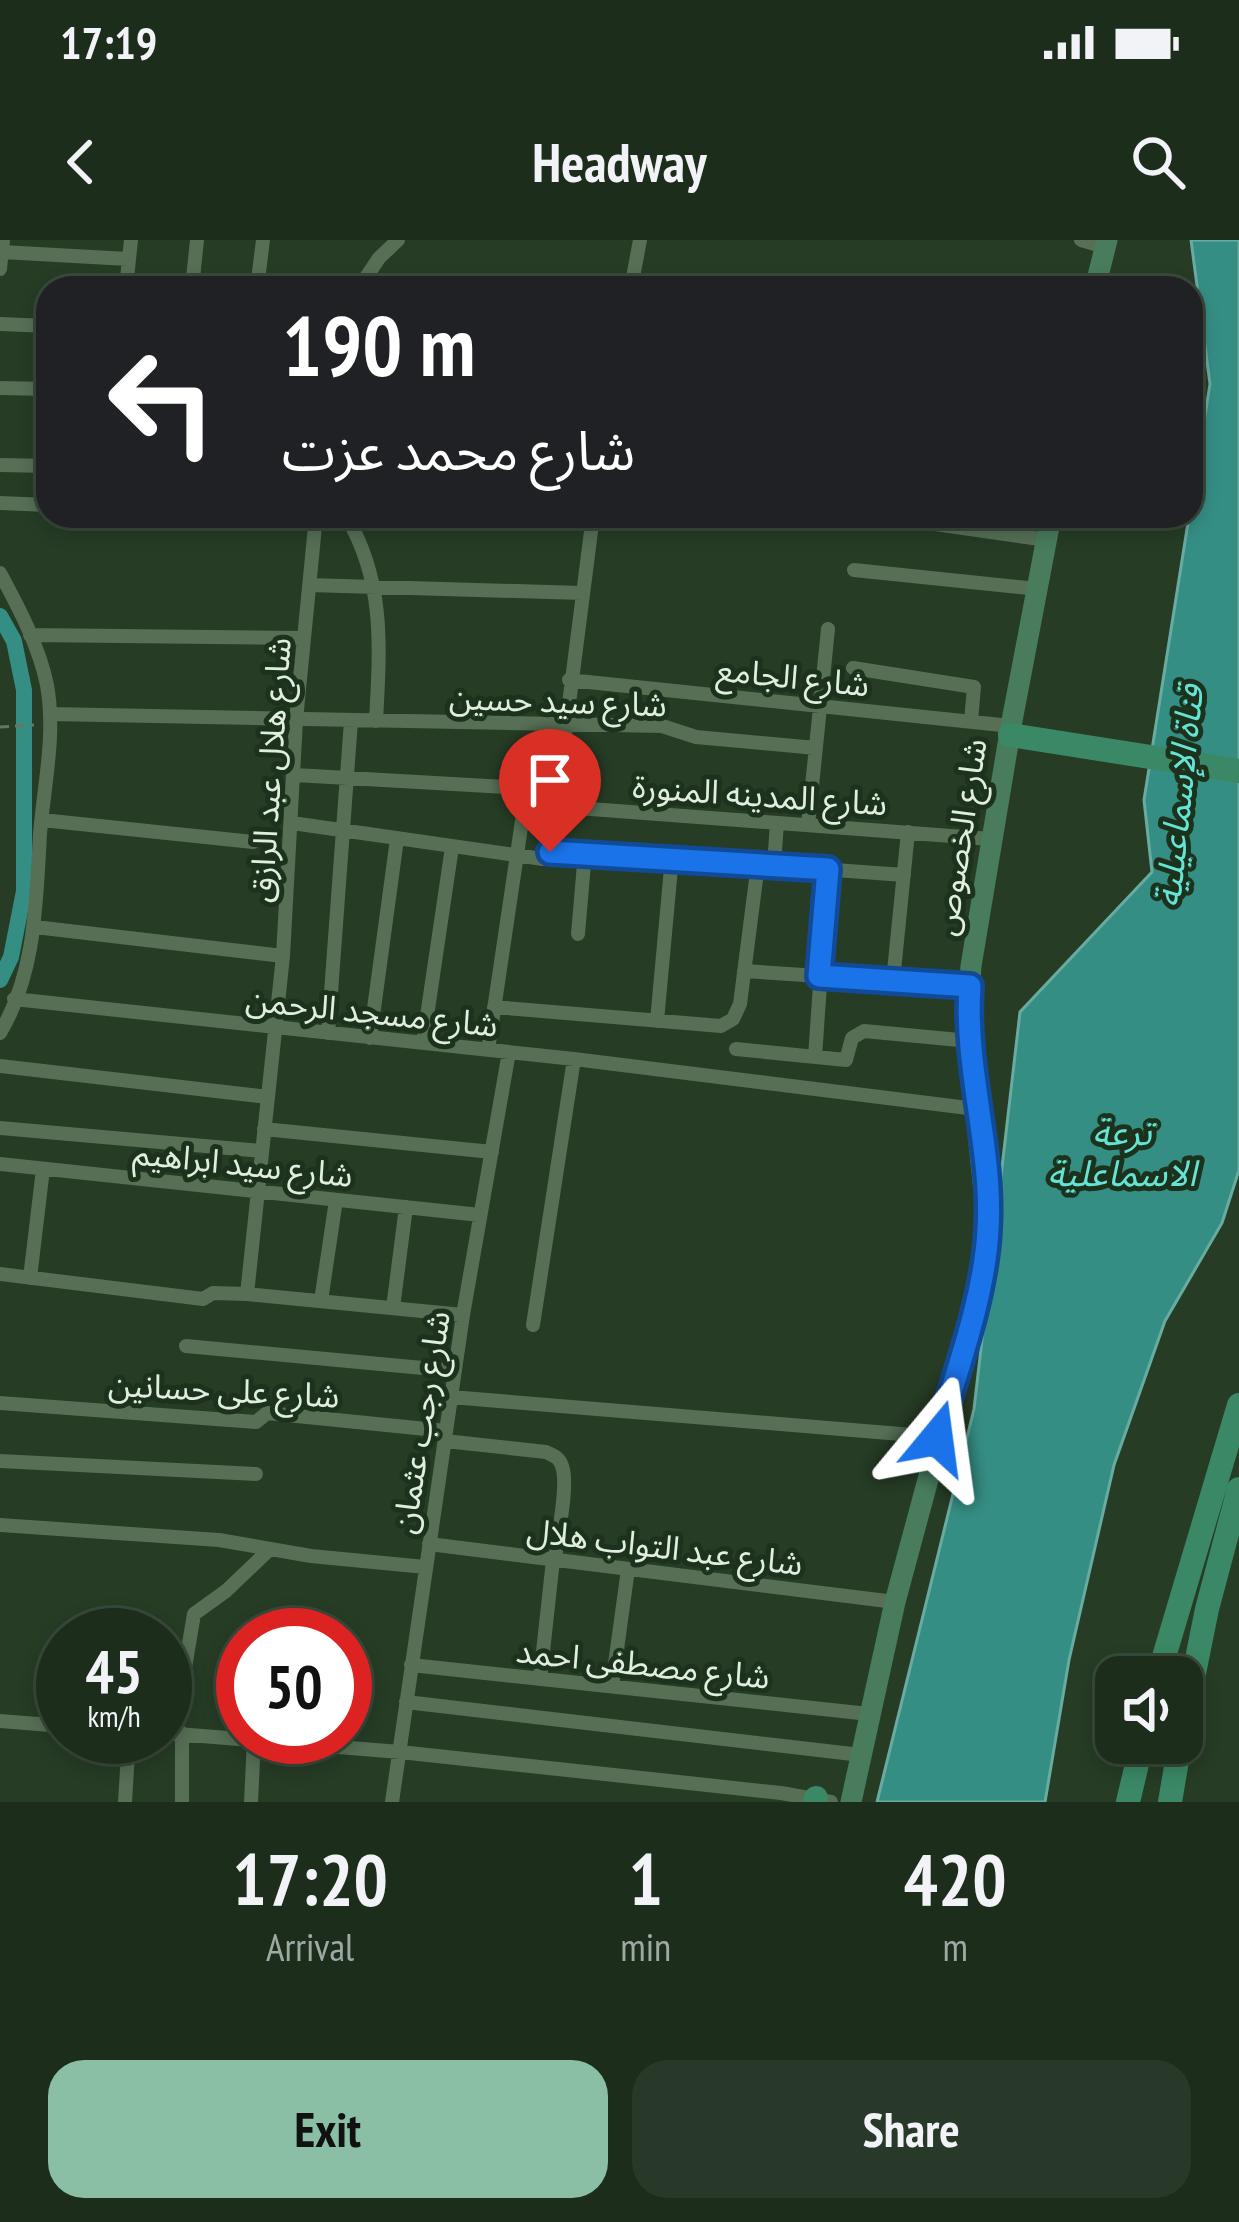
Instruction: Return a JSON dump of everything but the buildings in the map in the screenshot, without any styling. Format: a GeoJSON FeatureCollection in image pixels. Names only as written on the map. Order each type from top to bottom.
{"type":"FeatureCollection","features":[{"type":"Feature","properties":{"kind":"main road"},"geometry":{"type":"LineString","coordinates":[[1098,276],[1106,243]]}},
{"type":"Feature","properties":{"kind":"main road","name":"شارع الخصوص"},"geometry":{"type":"LineString","coordinates":[[851,1802],[895,1602],[964,1346],[988,1230],[970,1041],[970,986],[1010,730],[1049,528]]}},
{"type":"Feature","properties":{"kind":"main road"},"geometry":{"type":"LineString","coordinates":[[1010,730],[1048,742],[1239,771]]}},
{"type":"Feature","properties":{"kind":"main road"},"geometry":{"type":"LineString","coordinates":[[1164,1656],[1239,1405]]}},
{"type":"Feature","properties":{"kind":"main road"},"geometry":{"type":"LineString","coordinates":[[1202,1656],[1233,1535],[1239,1489]]}},
{"type":"Feature","properties":{"kind":"main road"},"geometry":{"type":"LineString","coordinates":[[1128,1802],[1137,1764]]}},
{"type":"Feature","properties":{"kind":"main road"},"geometry":{"type":"LineString","coordinates":[[1170,1802],[1176,1764]]}},
{"type":"Feature","properties":{"kind":"street"},"geometry":{"type":"LineString","coordinates":[[127,276],[131,240]]}},
{"type":"Feature","properties":{"kind":"street"},"geometry":{"type":"LineString","coordinates":[[193,276],[197,240]]}},
{"type":"Feature","properties":{"kind":"street"},"geometry":{"type":"LineString","coordinates":[[258,276],[262,240]]}},
{"type":"Feature","properties":{"kind":"street"},"geometry":{"type":"LineString","coordinates":[[367,276],[398,240]]}},
{"type":"Feature","properties":{"kind":"street"},"geometry":{"type":"LineString","coordinates":[[634,276],[640,240]]}},
{"type":"Feature","properties":{"kind":"street"},"geometry":{"type":"LineString","coordinates":[[1082,240],[1106,243]]}},
{"type":"Feature","properties":{"kind":"street"},"geometry":{"type":"LineString","coordinates":[[0,269],[3,246],[70,248],[128,259]]}},
{"type":"Feature","properties":{"kind":"street"},"geometry":{"type":"LineString","coordinates":[[0,324],[36,326]]}},
{"type":"Feature","properties":{"kind":"street"},"geometry":{"type":"LineString","coordinates":[[0,388],[36,389]]}},
{"type":"Feature","properties":{"kind":"street"},"geometry":{"type":"LineString","coordinates":[[0,465],[36,466]]}},
{"type":"Feature","properties":{"kind":"street"},"geometry":{"type":"LineString","coordinates":[[0,503],[36,504]]}},
{"type":"Feature","properties":{"kind":"street","name":"شارع هلال عبد الرازق"},"geometry":{"type":"LineString","coordinates":[[248,1294],[283,956],[296,720],[315,528]]}},
{"type":"Feature","properties":{"kind":"street"},"geometry":{"type":"LineString","coordinates":[[353,528],[375,588],[376,721]]}},
{"type":"Feature","properties":{"kind":"street"},"geometry":{"type":"LineString","coordinates":[[548,855],[591,528]]}},
{"type":"Feature","properties":{"kind":"street"},"geometry":{"type":"LineString","coordinates":[[963,528],[1047,540]]}},
{"type":"Feature","properties":{"kind":"street"},"geometry":{"type":"LineString","coordinates":[[854,570],[1038,589]]}},
{"type":"Feature","properties":{"kind":"street"},"geometry":{"type":"LineString","coordinates":[[0,573],[46,679],[50,714],[35,928],[0,1033]]}},
{"type":"Feature","properties":{"kind":"street"},"geometry":{"type":"LineString","coordinates":[[309,585],[582,593]]}},
{"type":"Feature","properties":{"kind":"street"},"geometry":{"type":"LineString","coordinates":[[808,825],[828,629]]}},
{"type":"Feature","properties":{"kind":"street"},"geometry":{"type":"LineString","coordinates":[[30,635],[304,638]]}},
{"type":"Feature","properties":{"kind":"street"},"geometry":{"type":"LineString","coordinates":[[854,668],[974,687],[971,721]]}},
{"type":"Feature","properties":{"kind":"street","name":"شارع الجامع"},"geometry":{"type":"LineString","coordinates":[[569,680],[971,721],[1010,730]]}},
{"type":"Feature","properties":{"kind":"street","name":"شارع سيد حسين"},"geometry":{"type":"LineString","coordinates":[[50,714],[662,726],[696,736],[816,748]]}},
{"type":"Feature","properties":{"kind":"street"},"geometry":{"type":"LineString","coordinates":[[328,1033],[351,721]]}},
{"type":"Feature","properties":{"kind":"street"},"geometry":{"type":"LineString","coordinates":[[295,775],[557,790]]}},
{"type":"Feature","properties":{"kind":"street"},"geometry":{"type":"LineString","coordinates":[[488,1050],[527,787]]}},
{"type":"Feature","properties":{"kind":"street","name":"شارع المدينه المنورة"},"geometry":{"type":"LineString","coordinates":[[524,805],[992,839]]}},
{"type":"Feature","properties":{"kind":"street"},"geometry":{"type":"LineString","coordinates":[[42,820],[254,842]]}},
{"type":"Feature","properties":{"kind":"street"},"geometry":{"type":"LineString","coordinates":[[292,823],[517,856],[585,852],[904,874]]}},
{"type":"Feature","properties":{"kind":"street"},"geometry":{"type":"LineString","coordinates":[[494,1007],[721,1026],[737,1014],[777,823]]}},
{"type":"Feature","properties":{"kind":"street"},"geometry":{"type":"LineString","coordinates":[[893,981],[908,832]]}},
{"type":"Feature","properties":{"kind":"street"},"geometry":{"type":"LineString","coordinates":[[370,1037],[397,839]]}},
{"type":"Feature","properties":{"kind":"street"},"geometry":{"type":"LineString","coordinates":[[423,1043],[452,847]]}},
{"type":"Feature","properties":{"kind":"street"},"geometry":{"type":"LineString","coordinates":[[578,934],[585,852]]}},
{"type":"Feature","properties":{"kind":"street"},"geometry":{"type":"LineString","coordinates":[[657,1021],[672,857]]}},
{"type":"Feature","properties":{"kind":"street"},"geometry":{"type":"LineString","coordinates":[[815,1057],[828,869]]}},
{"type":"Feature","properties":{"kind":"street"},"geometry":{"type":"LineString","coordinates":[[35,928],[283,956]]}},
{"type":"Feature","properties":{"kind":"street"},"geometry":{"type":"LineString","coordinates":[[744,971],[970,986]]}},
{"type":"Feature","properties":{"kind":"street","name":"شارع مسجد الرحمن"},"geometry":{"type":"LineString","coordinates":[[14,1000],[574,1059],[976,1109]]}},
{"type":"Feature","properties":{"kind":"street"},"geometry":{"type":"LineString","coordinates":[[736,1049],[848,1058],[852,1038],[864,1031],[970,1041]]}},
{"type":"Feature","properties":{"kind":"street","name":"شارع رجب عثمان"},"geometry":{"type":"LineString","coordinates":[[392,1802],[463,1315],[509,1052]]}},
{"type":"Feature","properties":{"kind":"street"},"geometry":{"type":"LineString","coordinates":[[533,1325],[574,1059]]}},
{"type":"Feature","properties":{"kind":"street"},"geometry":{"type":"LineString","coordinates":[[0,1066],[268,1097]]}},
{"type":"Feature","properties":{"kind":"street"},"geometry":{"type":"LineString","coordinates":[[0,1128],[262,1151]]}},
{"type":"Feature","properties":{"kind":"street"},"geometry":{"type":"LineString","coordinates":[[264,1129],[492,1152]]}},
{"type":"Feature","properties":{"kind":"street","name":"شارع سيد ابراهيم"},"geometry":{"type":"LineString","coordinates":[[0,1164],[480,1215]]}},
{"type":"Feature","properties":{"kind":"street"},"geometry":{"type":"LineString","coordinates":[[30,1278],[43,1169]]}},
{"type":"Feature","properties":{"kind":"street"},"geometry":{"type":"LineString","coordinates":[[321,1301],[336,1200]]}},
{"type":"Feature","properties":{"kind":"street"},"geometry":{"type":"LineString","coordinates":[[393,1308],[406,1207]]}},
{"type":"Feature","properties":{"kind":"street"},"geometry":{"type":"LineString","coordinates":[[0,1274],[203,1299],[215,1293],[248,1294],[463,1315]]}},
{"type":"Feature","properties":{"kind":"street"},"geometry":{"type":"LineString","coordinates":[[186,1346],[455,1371]]}},
{"type":"Feature","properties":{"kind":"street"},"geometry":{"type":"LineString","coordinates":[[451,1397],[937,1438]]}},
{"type":"Feature","properties":{"kind":"street","name":"شارع على حسانين"},"geometry":{"type":"LineString","coordinates":[[0,1403],[256,1422],[267,1413],[547,1452],[562,1466],[563,1480],[554,1560]]}},
{"type":"Feature","properties":{"kind":"street"},"geometry":{"type":"LineString","coordinates":[[0,1460],[256,1474]]}},
{"type":"Feature","properties":{"kind":"street"},"geometry":{"type":"LineString","coordinates":[[0,1525],[161,1534],[425,1567]]}},
{"type":"Feature","properties":{"kind":"street","name":"شارع عبد التواب هلال"},"geometry":{"type":"LineString","coordinates":[[430,1544],[895,1602]]}},
{"type":"Feature","properties":{"kind":"street"},"geometry":{"type":"LineString","coordinates":[[192,1626],[194,1614],[270,1549]]}},
{"type":"Feature","properties":{"kind":"street"},"geometry":{"type":"LineString","coordinates":[[540,1678],[554,1560]]}},
{"type":"Feature","properties":{"kind":"street"},"geometry":{"type":"LineString","coordinates":[[612,1686],[628,1569]]}},
{"type":"Feature","properties":{"kind":"street","name":"شارع مصطفى احمد"},"geometry":{"type":"LineString","coordinates":[[411,1665],[869,1714]]}},
{"type":"Feature","properties":{"kind":"street"},"geometry":{"type":"LineString","coordinates":[[406,1702],[861,1755]]}},
{"type":"Feature","properties":{"kind":"street"},"geometry":{"type":"LineString","coordinates":[[0,1721],[36,1724]]}},
{"type":"Feature","properties":{"kind":"street"},"geometry":{"type":"LineString","coordinates":[[372,1750],[821,1801]]}},
{"type":"Feature","properties":{"kind":"street"},"geometry":{"type":"LineString","coordinates":[[125,1802],[127,1764]]}},
{"type":"Feature","properties":{"kind":"street"},"geometry":{"type":"LineString","coordinates":[[178,1764],[182,1802]]}},
{"type":"Feature","properties":{"kind":"street"},"geometry":{"type":"LineString","coordinates":[[251,1802],[253,1764]]}},
{"type":"Feature","properties":{"kind":"path"},"geometry":{"type":"LineString","coordinates":[[0,727],[36,725]]}},
{"type":"Feature","properties":{"kind":"water","name":"ترعة الاسماعلية"},"geometry":{"type":"Polygon","coordinates":[[[1191,240],[1239,240],[1239,1170],[1222,1223],[1165,1321],[1114,1465],[1069,1660],[1045,1802],[877,1802],[974,1409],[1020,1012],[1152,872],[1144,800],[1187,528],[1203,528],[1203,428],[1210,384],[1203,276],[1196,276],[1191,240]]]}},
{"type":"Feature","properties":{"kind":"waterway"},"geometry":{"type":"LineString","coordinates":[[0,616],[14,641],[24,690],[24,891],[11,957],[0,980]]}},
{"type":"Feature","properties":{"kind":"route"},"geometry":{"type":"LineString","coordinates":[[550,852],[828,869],[819,976],[970,986],[972,1076],[988,1230],[964,1346],[937,1438]]}},
{"type":"Feature","properties":{"kind":"water label","name":"قناة الإسماعيلية"},"geometry":{"type":"Point","coordinates":[1178,796]}}]}
